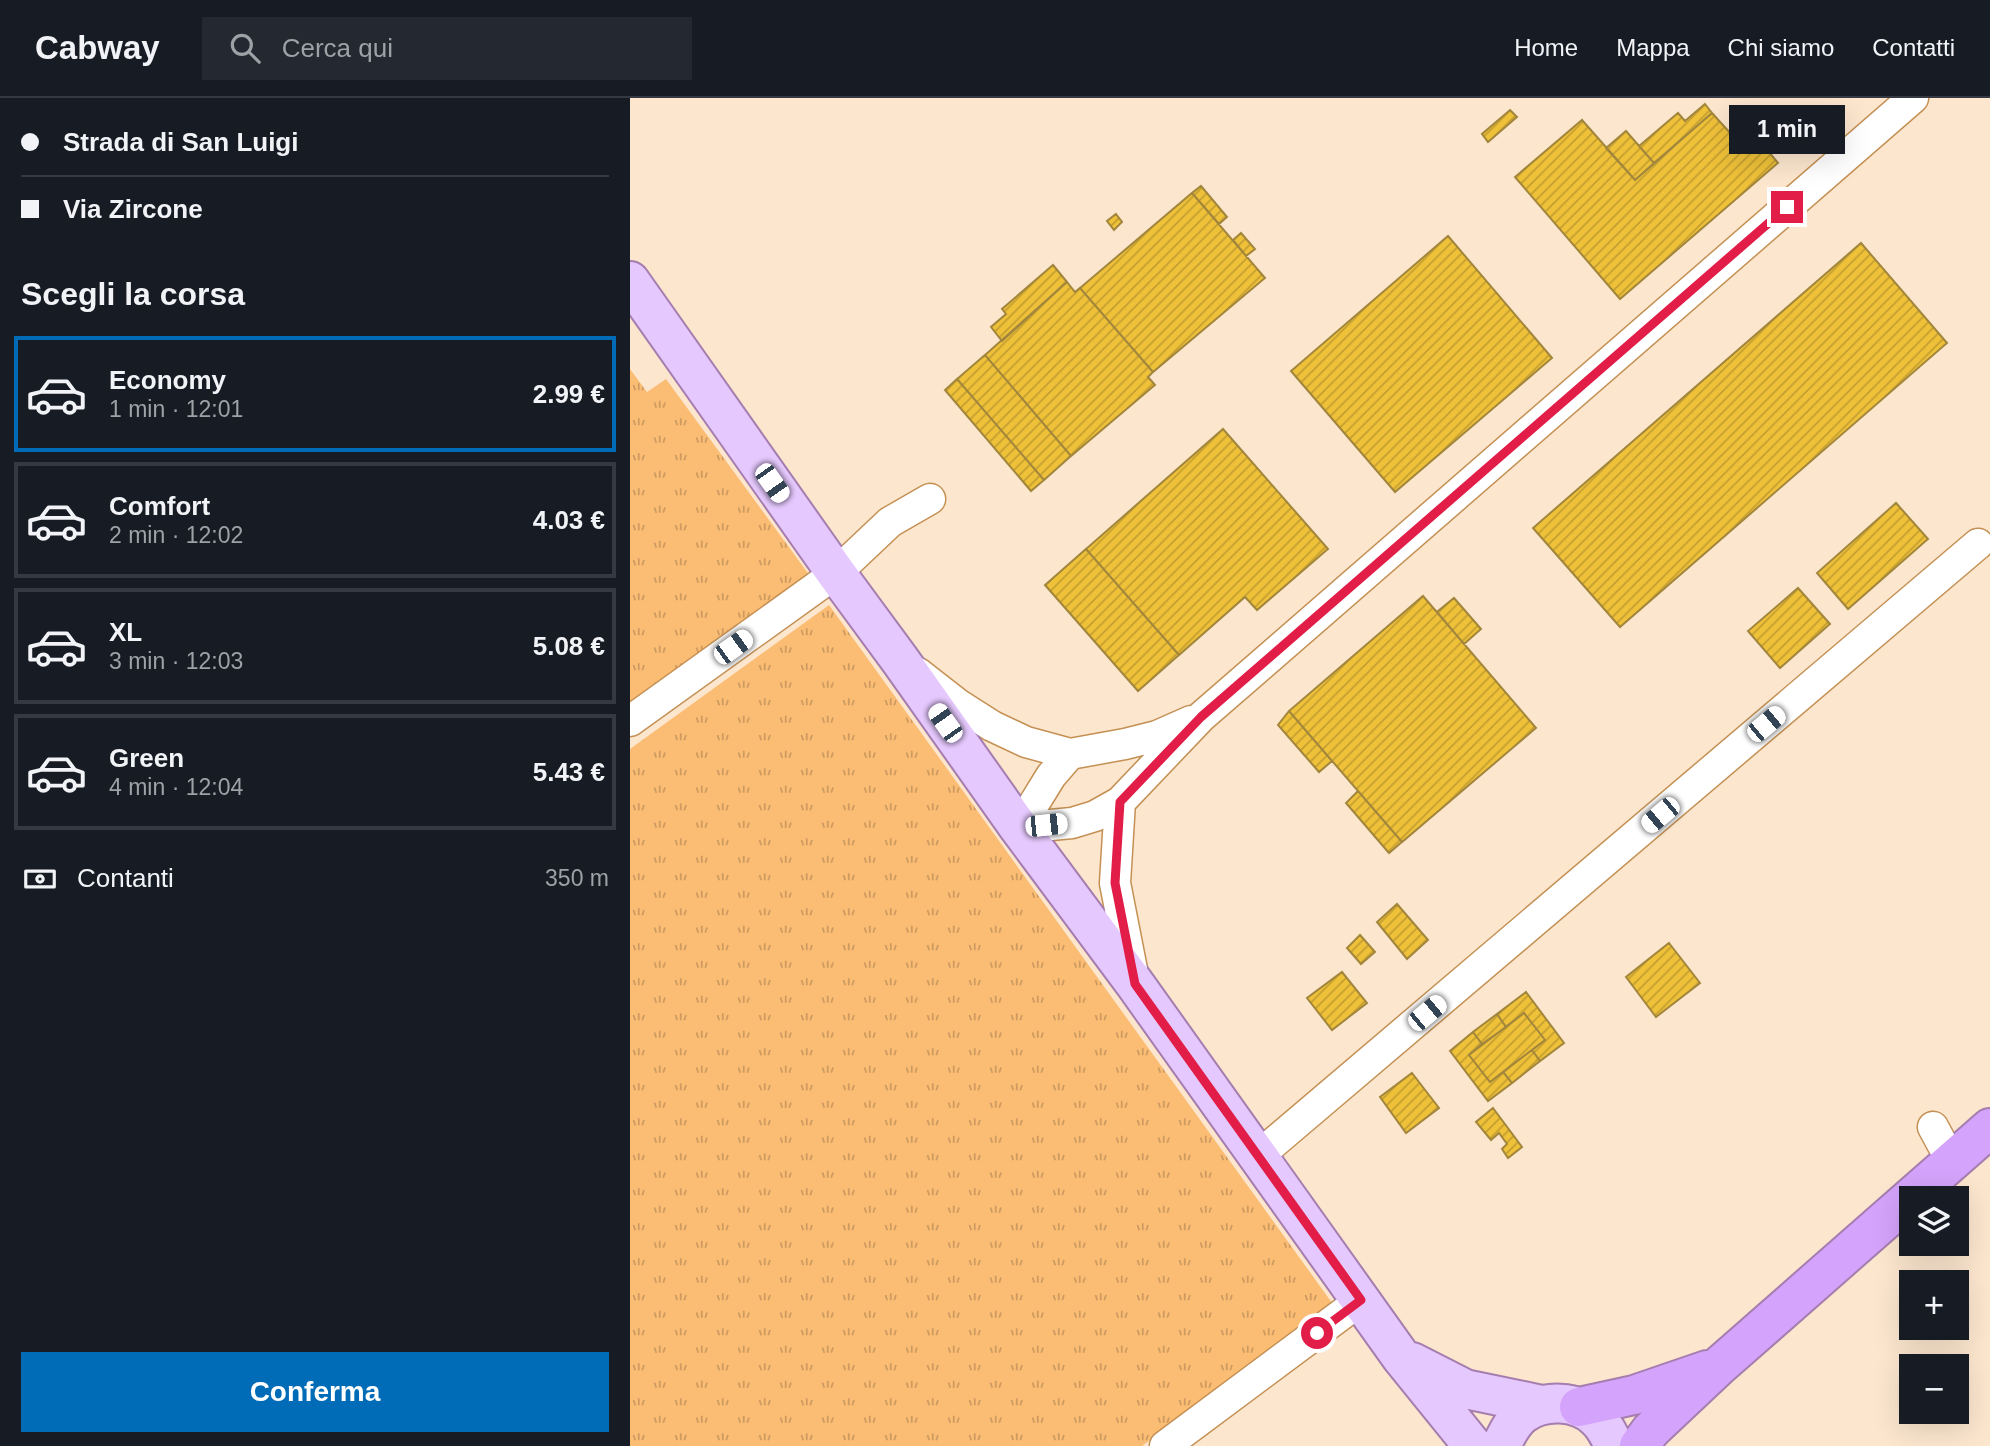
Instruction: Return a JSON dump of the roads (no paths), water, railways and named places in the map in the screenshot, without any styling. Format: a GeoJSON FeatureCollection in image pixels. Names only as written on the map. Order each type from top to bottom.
{"type":"FeatureCollection","features":[{"type":"Feature","properties":{"kind":"highway"},"geometry":{"type":"LineString","coordinates":[[1639,1446],[1651,1430],[1719,1366],[1990,1128]]}},
{"type":"Feature","properties":{"kind":"highway"},"geometry":{"type":"LineString","coordinates":[[1560,1406],[1634,1395],[1719,1366]]}},
{"type":"Feature","properties":{"kind":"main road"},"geometry":{"type":"LineString","coordinates":[[630,281],[836,573],[1135,984],[1401,1357],[1473,1446]]}},
{"type":"Feature","properties":{"kind":"main road"},"geometry":{"type":"LineString","coordinates":[[1401,1357],[1465,1389],[1560,1406],[1594,1416],[1606,1430],[1614,1446]]}},
{"type":"Feature","properties":{"kind":"main road"},"geometry":{"type":"LineString","coordinates":[[1501,1446],[1510,1428],[1524,1414],[1560,1406]]}},
{"type":"Feature","properties":{"kind":"street"},"geometry":{"type":"LineString","coordinates":[[1019,828],[1072,823],[1094,816],[1120,802],[1201,717],[1913,98]]}},
{"type":"Feature","properties":{"kind":"street"},"geometry":{"type":"LineString","coordinates":[[630,721],[836,573],[890,522],[930,499]]}},
{"type":"Feature","properties":{"kind":"street"},"geometry":{"type":"LineString","coordinates":[[1257,1157],[1978,544]]}},
{"type":"Feature","properties":{"kind":"street"},"geometry":{"type":"LineString","coordinates":[[900,660],[992,726],[1026,742],[1070,754],[1157,736],[1201,717]]}},
{"type":"Feature","properties":{"kind":"street"},"geometry":{"type":"LineString","coordinates":[[1019,828],[1051,776],[1070,754]]}},
{"type":"Feature","properties":{"kind":"street"},"geometry":{"type":"LineString","coordinates":[[1120,802],[1115,883],[1135,984]]}},
{"type":"Feature","properties":{"kind":"street"},"geometry":{"type":"LineString","coordinates":[[1933,1127],[1952,1162]]}},
{"type":"Feature","properties":{"kind":"street"},"geometry":{"type":"LineString","coordinates":[[1165,1446],[1361,1300]]}}]}
